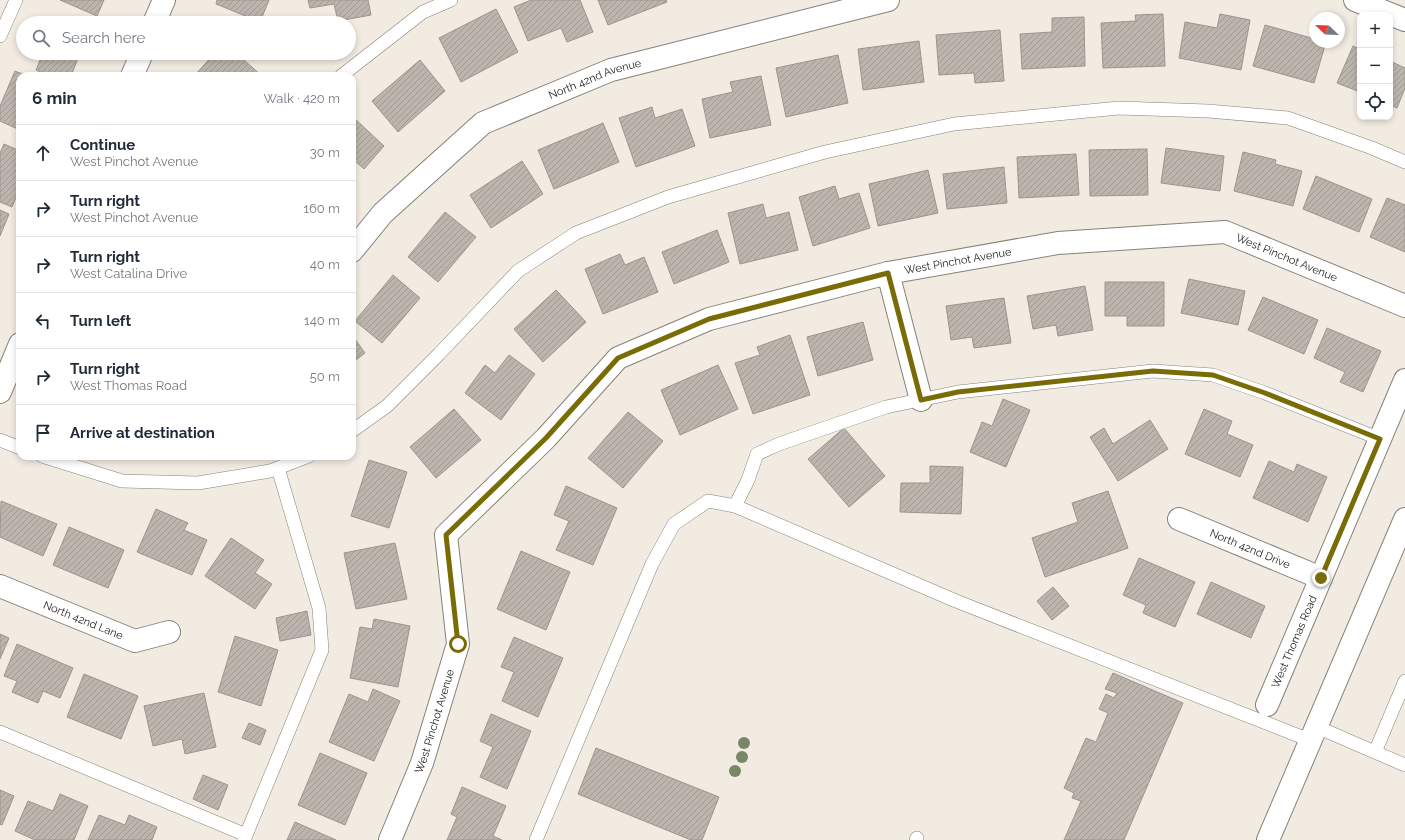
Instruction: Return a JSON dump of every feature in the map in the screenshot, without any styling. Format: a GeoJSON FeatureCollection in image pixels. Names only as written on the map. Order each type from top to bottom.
{"type":"FeatureCollection","features":[{"type":"Feature","properties":{"kind":"street"},"geometry":{"type":"LineString","coordinates":[[157,16],[164,0]]}},
{"type":"Feature","properties":{"kind":"street","name":"North 42nd Avenue"},"geometry":{"type":"LineString","coordinates":[[356,246],[383,213],[483,123],[611,70],[888,0]]}},
{"type":"Feature","properties":{"kind":"street"},"geometry":{"type":"LineString","coordinates":[[1355,0],[1405,20]]}},
{"type":"Feature","properties":{"kind":"street"},"geometry":{"type":"LineString","coordinates":[[134,72],[139,60]]}},
{"type":"Feature","properties":{"kind":"street","name":"West Pinchot Avenue"},"geometry":{"type":"LineString","coordinates":[[390,840],[422,763],[458,644],[446,535],[546,438],[618,358],[709,319],[888,273],[1058,243],[1225,232],[1405,306]]}},
{"type":"Feature","properties":{"kind":"street"},"geometry":{"type":"LineString","coordinates":[[888,273],[921,400]]}},
{"type":"Feature","properties":{"kind":"street"},"geometry":{"type":"LineString","coordinates":[[0,392],[16,354]]}},
{"type":"Feature","properties":{"kind":"street","name":"West Thomas Road"},"geometry":{"type":"LineString","coordinates":[[1267,705],[1405,380]]}},
{"type":"Feature","properties":{"kind":"street"},"geometry":{"type":"LineString","coordinates":[[1268,840],[1314,734],[1399,551],[1405,519]]}},
{"type":"Feature","properties":{"kind":"street","name":"North 42nd Drive"},"geometry":{"type":"LineString","coordinates":[[1179,520],[1321,578]]}},
{"type":"Feature","properties":{"kind":"street","name":"North 42nd Lane"},"geometry":{"type":"LineString","coordinates":[[0,586],[135,641],[169,632]]}},
{"type":"Feature","properties":{"kind":"lane"},"geometry":{"type":"LineString","coordinates":[[0,36],[16,0]]}},
{"type":"Feature","properties":{"kind":"lane"},"geometry":{"type":"LineString","coordinates":[[346,72],[423,12],[451,0]]}},
{"type":"Feature","properties":{"kind":"lane"},"geometry":{"type":"LineString","coordinates":[[356,428],[387,406],[518,271],[576,233],[668,197],[825,152],[954,124],[1119,108],[1208,110],[1288,118],[1372,148],[1405,162]]}},
{"type":"Feature","properties":{"kind":"lane"},"geometry":{"type":"LineString","coordinates":[[735,506],[748,480],[757,454],[779,444],[886,407],[958,392],[1153,371],[1213,375],[1265,393],[1380,439]]}},
{"type":"Feature","properties":{"kind":"lane"},"geometry":{"type":"LineString","coordinates":[[0,440],[16,446]]}},
{"type":"Feature","properties":{"kind":"lane"},"geometry":{"type":"LineString","coordinates":[[55,460],[122,481],[198,483],[270,471],[299,460]]}},
{"type":"Feature","properties":{"kind":"lane"},"geometry":{"type":"LineString","coordinates":[[0,732],[245,838],[322,650],[319,608],[278,468]]}},
{"type":"Feature","properties":{"kind":"lane"},"geometry":{"type":"LineString","coordinates":[[536,840],[652,564],[674,524],[708,501],[735,506],[956,601],[1314,734],[1375,752],[1405,765]]}},
{"type":"Feature","properties":{"kind":"lane"},"geometry":{"type":"LineString","coordinates":[[1375,752],[1405,681]]}},
{"type":"Feature","properties":{"kind":"building"},"geometry":{"type":"Polygon","coordinates":[[[60,0],[104,0],[97,16],[60,0]]]}},
{"type":"Feature","properties":{"kind":"building"},"geometry":{"type":"Polygon","coordinates":[[[217,0],[269,0],[262,16],[245,16],[216,4],[217,0]]]}},
{"type":"Feature","properties":{"kind":"building"},"geometry":{"type":"Polygon","coordinates":[[[308,0],[368,0],[371,15],[356,18],[356,16],[337,16],[334,4],[310,8],[308,0]]]}},
{"type":"Feature","properties":{"kind":"building"},"geometry":{"type":"Polygon","coordinates":[[[531,0],[580,0],[593,32],[567,42],[561,28],[528,41],[514,7],[531,0]]]}},
{"type":"Feature","properties":{"kind":"building"},"geometry":{"type":"Polygon","coordinates":[[[598,0],[666,0],[667,2],[608,25],[598,0]]]}},
{"type":"Feature","properties":{"kind":"building"},"geometry":{"type":"Polygon","coordinates":[[[496,9],[518,52],[461,82],[439,38],[496,9]]]}},
{"type":"Feature","properties":{"kind":"building"},"geometry":{"type":"Polygon","coordinates":[[[1163,14],[1165,66],[1103,68],[1101,23],[1136,21],[1135,15],[1163,14]]]}},
{"type":"Feature","properties":{"kind":"building"},"geometry":{"type":"Polygon","coordinates":[[[1220,14],[1250,20],[1241,70],[1179,58],[1185,22],[1217,28],[1220,14]]]}},
{"type":"Feature","properties":{"kind":"building"},"geometry":{"type":"Polygon","coordinates":[[[1084,17],[1085,66],[1022,69],[1020,34],[1052,32],[1052,18],[1084,17]]]}},
{"type":"Feature","properties":{"kind":"building"},"geometry":{"type":"Polygon","coordinates":[[[1265,25],[1309,37],[1309,48],[1324,48],[1314,83],[1253,66],[1265,25]]]}},
{"type":"Feature","properties":{"kind":"building"},"geometry":{"type":"Polygon","coordinates":[[[1000,30],[1004,81],[975,83],[974,73],[939,75],[936,35],[1000,30]]]}},
{"type":"Feature","properties":{"kind":"building"},"geometry":{"type":"Polygon","coordinates":[[[919,41],[924,82],[863,90],[858,49],[919,41]]]}},
{"type":"Feature","properties":{"kind":"building"},"geometry":{"type":"Polygon","coordinates":[[[1353,46],[1357,48],[1357,91],[1337,83],[1353,46]]]}},
{"type":"Feature","properties":{"kind":"building"},"geometry":{"type":"Polygon","coordinates":[[[838,55],[848,103],[786,117],[776,68],[838,55]]]}},
{"type":"Feature","properties":{"kind":"building"},"geometry":{"type":"Polygon","coordinates":[[[40,60],[77,60],[73,72],[40,72],[36,70],[40,60]]]}},
{"type":"Feature","properties":{"kind":"building"},"geometry":{"type":"Polygon","coordinates":[[[209,60],[244,60],[257,72],[198,72],[209,60]]]}},
{"type":"Feature","properties":{"kind":"building"},"geometry":{"type":"Polygon","coordinates":[[[420,60],[445,91],[398,132],[372,101],[420,60]]]}},
{"type":"Feature","properties":{"kind":"building"},"geometry":{"type":"Polygon","coordinates":[[[1393,62],[1405,68],[1405,88],[1397,108],[1393,106],[1393,62]]]}},
{"type":"Feature","properties":{"kind":"building"},"geometry":{"type":"Polygon","coordinates":[[[15,71],[17,72],[16,72],[16,128],[0,121],[0,106],[15,71]]]}},
{"type":"Feature","properties":{"kind":"building"},"geometry":{"type":"Polygon","coordinates":[[[761,76],[771,125],[710,138],[702,99],[733,92],[730,82],[761,76]]]}},
{"type":"Feature","properties":{"kind":"building"},"geometry":{"type":"Polygon","coordinates":[[[652,107],[655,118],[682,109],[695,146],[636,167],[619,118],[652,107]]]}},
{"type":"Feature","properties":{"kind":"building"},"geometry":{"type":"Polygon","coordinates":[[[356,120],[384,146],[364,169],[356,162],[356,120]]]}},
{"type":"Feature","properties":{"kind":"building"},"geometry":{"type":"Polygon","coordinates":[[[603,123],[619,162],[554,189],[538,150],[603,123]]]}},
{"type":"Feature","properties":{"kind":"building"},"geometry":{"type":"Polygon","coordinates":[[[4,144],[16,149],[16,198],[12,207],[0,202],[0,153],[4,144]]]}},
{"type":"Feature","properties":{"kind":"building"},"geometry":{"type":"Polygon","coordinates":[[[1166,148],[1224,156],[1220,191],[1161,183],[1166,148]]]}},
{"type":"Feature","properties":{"kind":"building"},"geometry":{"type":"Polygon","coordinates":[[[1147,149],[1148,195],[1090,196],[1089,150],[1147,149]]]}},
{"type":"Feature","properties":{"kind":"building"},"geometry":{"type":"Polygon","coordinates":[[[1243,152],[1276,160],[1275,164],[1302,171],[1293,206],[1234,191],[1243,152]]]}},
{"type":"Feature","properties":{"kind":"building"},"geometry":{"type":"Polygon","coordinates":[[[1076,154],[1079,195],[1019,198],[1017,157],[1076,154]]]}},
{"type":"Feature","properties":{"kind":"building"},"geometry":{"type":"Polygon","coordinates":[[[522,161],[543,194],[491,228],[470,195],[522,161]]]}},
{"type":"Feature","properties":{"kind":"building"},"geometry":{"type":"Polygon","coordinates":[[[1004,167],[1007,203],[947,209],[943,174],[1004,167]]]}},
{"type":"Feature","properties":{"kind":"building"},"geometry":{"type":"Polygon","coordinates":[[[928,170],[938,213],[878,226],[869,184],[928,170]]]}},
{"type":"Feature","properties":{"kind":"building"},"geometry":{"type":"Polygon","coordinates":[[[1316,176],[1372,199],[1359,232],[1303,209],[1316,176]]]}},
{"type":"Feature","properties":{"kind":"building"},"geometry":{"type":"Polygon","coordinates":[[[835,186],[839,199],[859,193],[870,228],[813,246],[799,197],[835,186]]]}},
{"type":"Feature","properties":{"kind":"building"},"geometry":{"type":"Polygon","coordinates":[[[1387,198],[1405,205],[1405,252],[1370,237],[1387,198]]]}},
{"type":"Feature","properties":{"kind":"building"},"geometry":{"type":"Polygon","coordinates":[[[763,204],[766,218],[789,212],[798,250],[740,264],[728,213],[763,204]]]}},
{"type":"Feature","properties":{"kind":"building"},"geometry":{"type":"Polygon","coordinates":[[[0,210],[9,214],[0,236],[0,210]]]}},
{"type":"Feature","properties":{"kind":"building"},"geometry":{"type":"Polygon","coordinates":[[[445,212],[476,237],[438,282],[408,257],[445,212]]]}},
{"type":"Feature","properties":{"kind":"building"},"geometry":{"type":"Polygon","coordinates":[[[717,230],[729,262],[674,284],[662,252],[717,230]]]}},
{"type":"Feature","properties":{"kind":"building"},"geometry":{"type":"Polygon","coordinates":[[[620,254],[625,265],[644,257],[658,292],[603,314],[585,269],[620,254]]]}},
{"type":"Feature","properties":{"kind":"building"},"geometry":{"type":"Polygon","coordinates":[[[393,275],[420,298],[382,343],[356,322],[356,320],[393,275]]]}},
{"type":"Feature","properties":{"kind":"building"},"geometry":{"type":"Polygon","coordinates":[[[1189,279],[1245,291],[1238,325],[1181,313],[1189,279]]]}},
{"type":"Feature","properties":{"kind":"building"},"geometry":{"type":"Polygon","coordinates":[[[1105,282],[1164,282],[1164,326],[1127,326],[1127,316],[1105,316],[1105,282]]]}},
{"type":"Feature","properties":{"kind":"building"},"geometry":{"type":"Polygon","coordinates":[[[1085,286],[1093,330],[1058,336],[1056,325],[1033,329],[1027,296],[1085,286]]]}},
{"type":"Feature","properties":{"kind":"building"},"geometry":{"type":"Polygon","coordinates":[[[556,290],[586,322],[543,362],[514,329],[556,290]]]}},
{"type":"Feature","properties":{"kind":"building"},"geometry":{"type":"Polygon","coordinates":[[[1263,297],[1318,320],[1304,354],[1248,330],[1263,297]]]}},
{"type":"Feature","properties":{"kind":"building"},"geometry":{"type":"Polygon","coordinates":[[[1004,298],[1011,343],[974,348],[972,337],[951,340],[946,306],[1004,298]]]}},
{"type":"Feature","properties":{"kind":"building"},"geometry":{"type":"Polygon","coordinates":[[[863,322],[873,360],[818,376],[807,337],[863,322]]]}},
{"type":"Feature","properties":{"kind":"building"},"geometry":{"type":"Polygon","coordinates":[[[1327,328],[1381,351],[1363,392],[1340,382],[1345,372],[1314,358],[1327,328]]]}},
{"type":"Feature","properties":{"kind":"building"},"geometry":{"type":"Polygon","coordinates":[[[790,335],[810,395],[753,414],[735,363],[760,355],[757,347],[790,335]]]}},
{"type":"Feature","properties":{"kind":"building"},"geometry":{"type":"Polygon","coordinates":[[[356,341],[365,353],[356,360],[356,341]]]}},
{"type":"Feature","properties":{"kind":"building"},"geometry":{"type":"Polygon","coordinates":[[[509,355],[535,374],[501,420],[465,393],[485,365],[495,373],[509,355]]]}},
{"type":"Feature","properties":{"kind":"building"},"geometry":{"type":"Polygon","coordinates":[[[718,365],[738,409],[680,435],[661,390],[718,365]]]}},
{"type":"Feature","properties":{"kind":"building"},"geometry":{"type":"Polygon","coordinates":[[[1003,399],[1030,410],[1006,467],[970,452],[982,422],[992,426],[1003,399]]]}},
{"type":"Feature","properties":{"kind":"building"},"geometry":{"type":"Polygon","coordinates":[[[454,409],[481,440],[436,478],[410,447],[454,409]]]}},
{"type":"Feature","properties":{"kind":"building"},"geometry":{"type":"Polygon","coordinates":[[[1204,409],[1232,421],[1227,434],[1253,445],[1240,477],[1185,454],[1204,409]]]}},
{"type":"Feature","properties":{"kind":"building"},"geometry":{"type":"Polygon","coordinates":[[[628,412],[663,441],[623,488],[588,458],[628,412]]]}},
{"type":"Feature","properties":{"kind":"building"},"geometry":{"type":"Polygon","coordinates":[[[1150,420],[1168,449],[1118,481],[1090,437],[1104,428],[1113,444],[1150,420]]]}},
{"type":"Feature","properties":{"kind":"building"},"geometry":{"type":"Polygon","coordinates":[[[844,428],[885,476],[849,507],[808,459],[844,428]]]}},
{"type":"Feature","properties":{"kind":"building"},"geometry":{"type":"Polygon","coordinates":[[[369,460],[407,472],[389,528],[351,516],[369,460]]]}},
{"type":"Feature","properties":{"kind":"building"},"geometry":{"type":"Polygon","coordinates":[[[1269,461],[1294,472],[1297,464],[1327,477],[1308,522],[1253,498],[1269,461]]]}},
{"type":"Feature","properties":{"kind":"building"},"geometry":{"type":"Polygon","coordinates":[[[930,466],[963,467],[961,514],[900,512],[901,483],[930,483],[930,466]]]}},
{"type":"Feature","properties":{"kind":"building"},"geometry":{"type":"Polygon","coordinates":[[[566,486],[617,508],[593,565],[556,550],[569,521],[554,515],[566,486]]]}},
{"type":"Feature","properties":{"kind":"building"},"geometry":{"type":"Polygon","coordinates":[[[1108,491],[1128,548],[1045,577],[1032,538],[1078,522],[1072,503],[1108,491]]]}},
{"type":"Feature","properties":{"kind":"building"},"geometry":{"type":"Polygon","coordinates":[[[1,501],[57,524],[43,556],[0,537],[1,501]]]}},
{"type":"Feature","properties":{"kind":"building"},"geometry":{"type":"Polygon","coordinates":[[[156,509],[188,523],[184,530],[207,540],[192,575],[137,552],[156,509]]]}},
{"type":"Feature","properties":{"kind":"building"},"geometry":{"type":"Polygon","coordinates":[[[69,527],[124,550],[108,588],[53,565],[69,527]]]}},
{"type":"Feature","properties":{"kind":"building"},"geometry":{"type":"Polygon","coordinates":[[[231,538],[264,560],[255,573],[272,584],[255,609],[205,576],[231,538]]]}},
{"type":"Feature","properties":{"kind":"building"},"geometry":{"type":"Polygon","coordinates":[[[395,543],[407,599],[356,609],[344,553],[395,543]]]}},
{"type":"Feature","properties":{"kind":"building"},"geometry":{"type":"Polygon","coordinates":[[[521,551],[570,572],[546,630],[497,609],[521,551]]]}},
{"type":"Feature","properties":{"kind":"building"},"geometry":{"type":"Polygon","coordinates":[[[1139,558],[1195,582],[1175,627],[1143,613],[1146,605],[1123,595],[1139,558]]]}},
{"type":"Feature","properties":{"kind":"building"},"geometry":{"type":"Polygon","coordinates":[[[1211,582],[1265,606],[1251,638],[1197,614],[1211,582]]]}},
{"type":"Feature","properties":{"kind":"building"},"geometry":{"type":"Polygon","coordinates":[[[1053,587],[1069,606],[1052,620],[1037,601],[1053,587]]]}},
{"type":"Feature","properties":{"kind":"building"},"geometry":{"type":"Polygon","coordinates":[[[307,611],[311,635],[280,641],[276,618],[307,611]]]}},
{"type":"Feature","properties":{"kind":"building"},"geometry":{"type":"Polygon","coordinates":[[[374,619],[410,626],[398,687],[350,678],[360,627],[372,629],[374,619]]]}},
{"type":"Feature","properties":{"kind":"building"},"geometry":{"type":"Polygon","coordinates":[[[0,634],[9,638],[0,659],[0,634]]]}},
{"type":"Feature","properties":{"kind":"building"},"geometry":{"type":"Polygon","coordinates":[[[235,636],[278,650],[261,706],[218,692],[235,636]]]}},
{"type":"Feature","properties":{"kind":"building"},"geometry":{"type":"Polygon","coordinates":[[[514,637],[563,658],[538,717],[502,701],[514,672],[501,667],[514,637]]]}},
{"type":"Feature","properties":{"kind":"building"},"geometry":{"type":"Polygon","coordinates":[[[17,644],[73,668],[60,698],[43,691],[38,703],[12,692],[17,681],[4,676],[17,644]]]}},
{"type":"Feature","properties":{"kind":"building"},"geometry":{"type":"Polygon","coordinates":[[[1113,673],[1183,703],[1124,840],[1064,840],[1081,801],[1072,798],[1074,793],[1064,788],[1086,738],[1096,742],[1108,713],[1099,709],[1106,694],[1114,698],[1117,693],[1105,689],[1113,673]]]}},
{"type":"Feature","properties":{"kind":"building"},"geometry":{"type":"Polygon","coordinates":[[[84,674],[138,696],[121,739],[67,717],[84,674]]]}},
{"type":"Feature","properties":{"kind":"building"},"geometry":{"type":"Polygon","coordinates":[[[373,689],[400,701],[374,761],[329,742],[349,694],[368,702],[373,689]]]}},
{"type":"Feature","properties":{"kind":"building"},"geometry":{"type":"Polygon","coordinates":[[[204,693],[216,747],[185,754],[182,739],[153,746],[144,706],[204,693]]]}},
{"type":"Feature","properties":{"kind":"building"},"geometry":{"type":"Polygon","coordinates":[[[491,714],[531,731],[507,789],[480,777],[493,747],[480,741],[491,714]]]}},
{"type":"Feature","properties":{"kind":"building"},"geometry":{"type":"Polygon","coordinates":[[[249,723],[266,730],[260,745],[242,738],[249,723]]]}},
{"type":"Feature","properties":{"kind":"building"},"geometry":{"type":"Polygon","coordinates":[[[596,748],[719,797],[702,840],[691,840],[578,794],[596,748]]]}},
{"type":"Feature","properties":{"kind":"building"},"geometry":{"type":"Polygon","coordinates":[[[320,753],[367,773],[345,825],[298,805],[320,753]]]}},
{"type":"Feature","properties":{"kind":"building"},"geometry":{"type":"Polygon","coordinates":[[[203,775],[228,785],[218,810],[193,799],[203,775]]]}},
{"type":"Feature","properties":{"kind":"building"},"geometry":{"type":"Polygon","coordinates":[[[462,787],[506,806],[493,836],[502,840],[447,840],[457,817],[451,814],[462,787]]]}},
{"type":"Feature","properties":{"kind":"building"},"geometry":{"type":"Polygon","coordinates":[[[0,790],[14,796],[2,825],[0,824],[0,790]]]}},
{"type":"Feature","properties":{"kind":"building"},"geometry":{"type":"Polygon","coordinates":[[[60,794],[88,806],[74,840],[35,840],[15,831],[28,801],[53,811],[60,794]]]}},
{"type":"Feature","properties":{"kind":"building"},"geometry":{"type":"Polygon","coordinates":[[[99,815],[125,825],[129,815],[157,827],[152,840],[88,840],[99,815]]]}},
{"type":"Feature","properties":{"kind":"building"},"geometry":{"type":"Polygon","coordinates":[[[295,822],[336,840],[287,840],[295,822]]]}},
{"type":"Feature","properties":{"kind":"route"},"geometry":{"type":"LineString","coordinates":[[458,644],[446,535],[490,490],[546,438],[618,358],[709,319],[888,273],[921,400],[958,392],[1153,371],[1213,375],[1265,393],[1380,439],[1321,578]]}}]}
